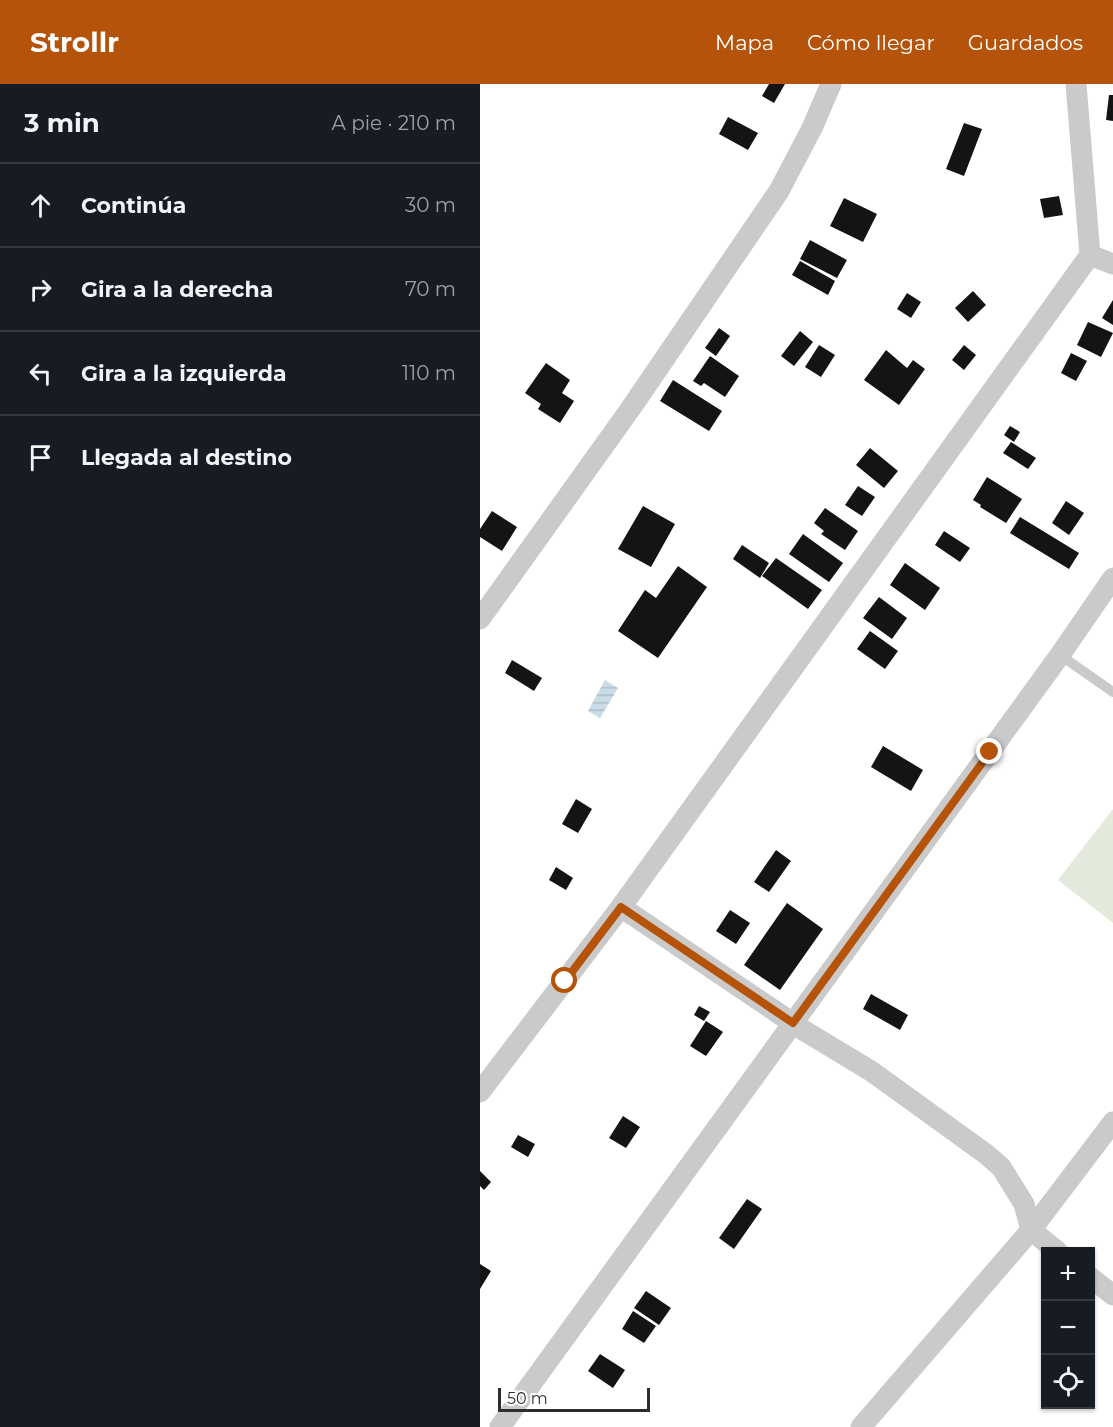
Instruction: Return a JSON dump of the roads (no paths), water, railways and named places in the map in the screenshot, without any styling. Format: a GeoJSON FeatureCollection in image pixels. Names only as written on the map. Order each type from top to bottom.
{"type":"FeatureCollection","features":[{"type":"Feature","properties":{"kind":"street"},"geometry":{"type":"LineString","coordinates":[[482,611],[631,408],[779,191],[812,128],[831,84]]}},
{"type":"Feature","properties":{"kind":"street"},"geometry":{"type":"LineString","coordinates":[[480,1092],[621,907],[1089,255],[1076,84]]}},
{"type":"Feature","properties":{"kind":"street"},"geometry":{"type":"LineString","coordinates":[[1089,255],[1113,264]]}},
{"type":"Feature","properties":{"kind":"street"},"geometry":{"type":"LineString","coordinates":[[500,1427],[1060,655],[1113,578]]}},
{"type":"Feature","properties":{"kind":"street"},"geometry":{"type":"LineString","coordinates":[[621,907],[793,1023],[871,1071],[986,1154],[1001,1167],[1024,1204],[1031,1230],[1053,1247]]}},
{"type":"Feature","properties":{"kind":"street"},"geometry":{"type":"LineString","coordinates":[[861,1427],[1031,1230],[1113,1122]]}},
{"type":"Feature","properties":{"kind":"street"},"geometry":{"type":"LineString","coordinates":[[1095,1281],[1113,1295]]}},
{"type":"Feature","properties":{"kind":"lane"},"geometry":{"type":"LineString","coordinates":[[1060,655],[1113,692]]}},
{"type":"Feature","properties":{"kind":"water"},"geometry":{"type":"Polygon","coordinates":[[[605,680],[618,688],[600,718],[588,711],[605,680]]]}}]}
